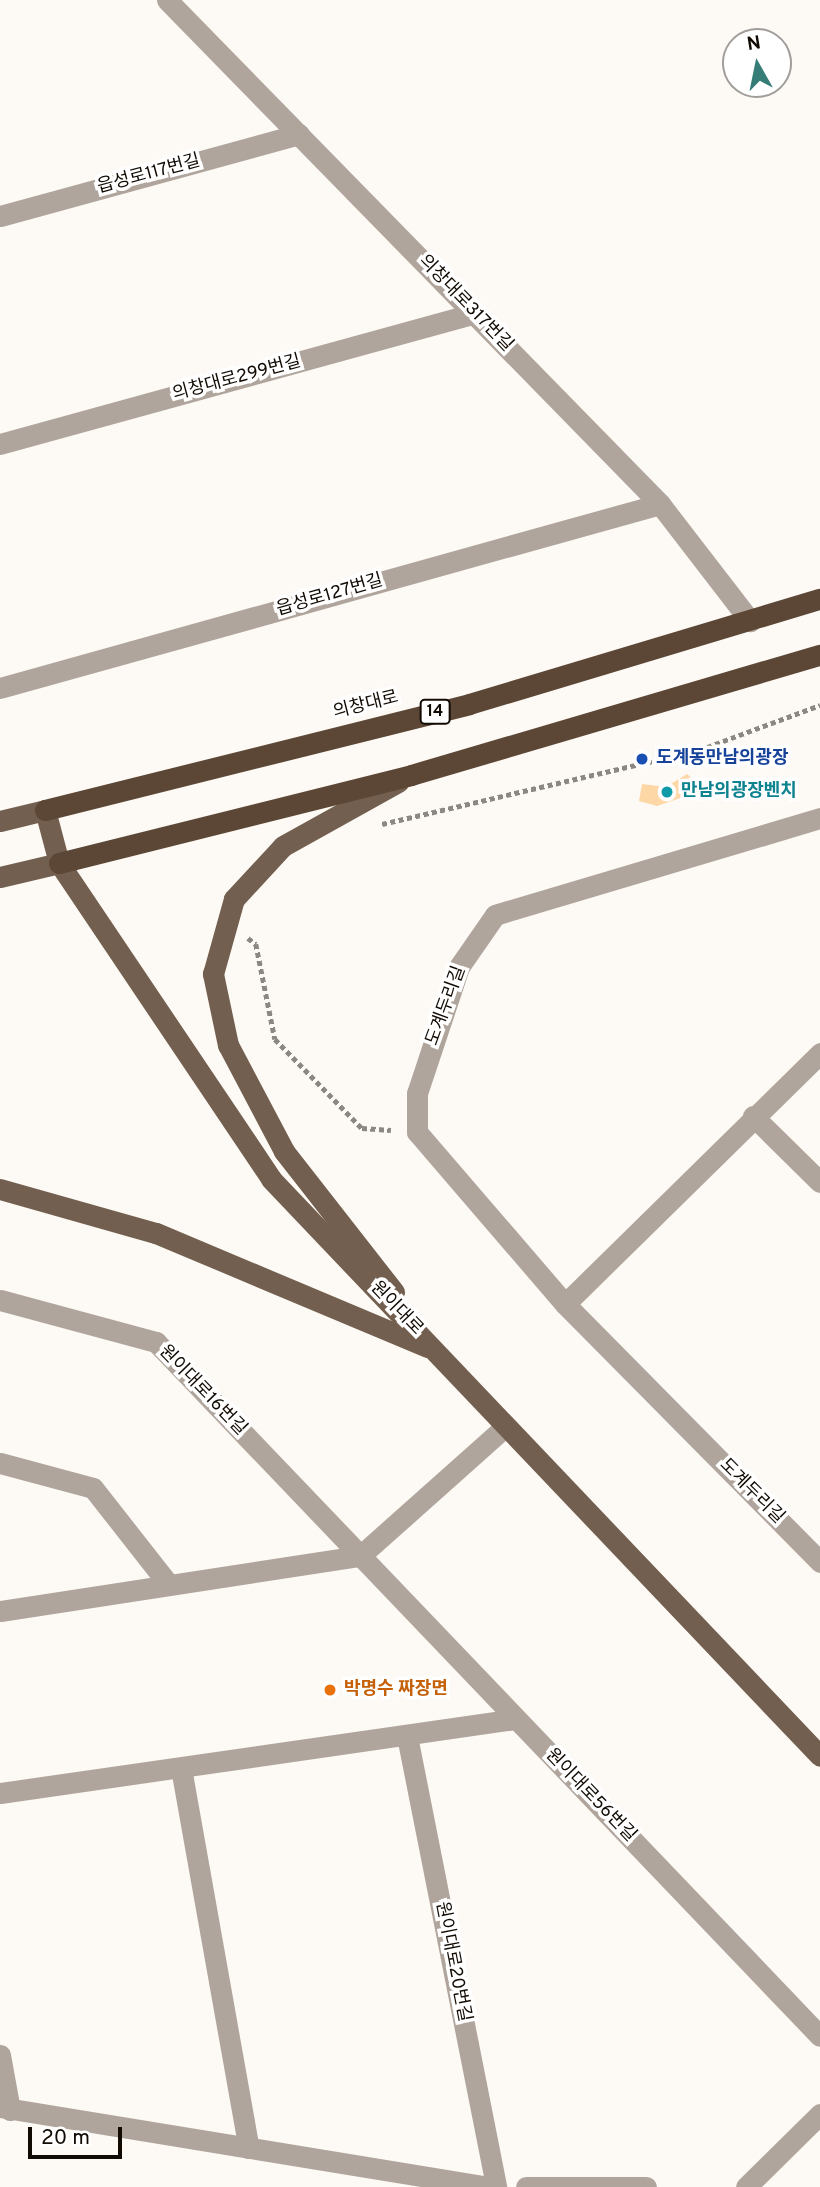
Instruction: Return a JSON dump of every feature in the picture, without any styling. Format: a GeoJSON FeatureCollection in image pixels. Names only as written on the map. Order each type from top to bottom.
{"type":"FeatureCollection","features":[{"type":"Feature","properties":{"kind":"highway","name":"의창대로"},"geometry":{"type":"LineString","coordinates":[[46,810],[469,704],[820,599]]}},
{"type":"Feature","properties":{"kind":"highway"},"geometry":{"type":"LineString","coordinates":[[59,863],[411,775],[820,655]]}},
{"type":"Feature","properties":{"kind":"main road"},"geometry":{"type":"LineString","coordinates":[[411,775],[283,846],[234,899],[213,974],[228,1045],[284,1151],[436,1351]]}},
{"type":"Feature","properties":{"kind":"main road","name":"의창대로"},"geometry":{"type":"LineString","coordinates":[[0,821],[46,810]]}},
{"type":"Feature","properties":{"kind":"main road","name":"원이대로"},"geometry":{"type":"LineString","coordinates":[[46,810],[59,863],[271,1179],[820,1756]]}},
{"type":"Feature","properties":{"kind":"main road"},"geometry":{"type":"LineString","coordinates":[[0,877],[59,863]]}},
{"type":"Feature","properties":{"kind":"main road"},"geometry":{"type":"LineString","coordinates":[[0,1189],[156,1233],[436,1351]]}},
{"type":"Feature","properties":{"kind":"street","name":"의창대로317번길"},"geometry":{"type":"LineString","coordinates":[[167,0],[660,504],[750,621]]}},
{"type":"Feature","properties":{"kind":"street","name":"읍성로117번길"},"geometry":{"type":"LineString","coordinates":[[0,216],[299,134]]}},
{"type":"Feature","properties":{"kind":"street","name":"의창대로299번길"},"geometry":{"type":"LineString","coordinates":[[0,444],[474,313]]}},
{"type":"Feature","properties":{"kind":"street","name":"읍성로127번길"},"geometry":{"type":"LineString","coordinates":[[0,688],[660,504]]}},
{"type":"Feature","properties":{"kind":"street","name":"도계두리길"},"geometry":{"type":"LineString","coordinates":[[820,818],[495,915],[458,967],[416,1093],[416,1132],[565,1304],[820,1562]]}},
{"type":"Feature","properties":{"kind":"street"},"geometry":{"type":"LineString","coordinates":[[565,1304],[753,1116],[820,1053]]}},
{"type":"Feature","properties":{"kind":"street"},"geometry":{"type":"LineString","coordinates":[[753,1116],[820,1182]]}},
{"type":"Feature","properties":{"kind":"street","name":"원이대로16번길"},"geometry":{"type":"LineString","coordinates":[[0,1300],[156,1342],[360,1556]]}},
{"type":"Feature","properties":{"kind":"street"},"geometry":{"type":"LineString","coordinates":[[0,1611],[360,1556],[506,1426]]}},
{"type":"Feature","properties":{"kind":"street"},"geometry":{"type":"LineString","coordinates":[[0,1463],[93,1488],[169,1585]]}},
{"type":"Feature","properties":{"kind":"street","name":"원이대로56번길"},"geometry":{"type":"LineString","coordinates":[[360,1556],[820,2036]]}},
{"type":"Feature","properties":{"kind":"street"},"geometry":{"type":"LineString","coordinates":[[0,1793],[515,1719]]}},
{"type":"Feature","properties":{"kind":"street","name":"원이대로20번길"},"geometry":{"type":"LineString","coordinates":[[0,2055],[5,2109],[493,2187],[407,1736]]}},
{"type":"Feature","properties":{"kind":"street"},"geometry":{"type":"LineString","coordinates":[[181,1768],[249,2148]]}},
{"type":"Feature","properties":{"kind":"street"},"geometry":{"type":"LineString","coordinates":[[746,2187],[820,2114]]}},
{"type":"Feature","properties":{"kind":"street"},"geometry":{"type":"LineString","coordinates":[[526,2187],[646,2187]]}},
{"type":"Feature","properties":{"kind":"path"},"geometry":{"type":"LineString","coordinates":[[375,826],[699,750],[820,705]]}},
{"type":"Feature","properties":{"kind":"path"},"geometry":{"type":"LineString","coordinates":[[227,925],[256,944],[275,1039],[362,1128],[416,1132]]}},
{"type":"Feature","properties":{"kind":"building","name":"만남의광장벤치"},"geometry":{"type":"Polygon","coordinates":[[[687,774],[700,785],[689,795],[657,806],[639,801],[642,784],[666,787],[687,774]]]}},
{"type":"Feature","properties":{"kind":"place","name":"도계동만남의광장"},"geometry":{"type":"Point","coordinates":[642,759]}},
{"type":"Feature","properties":{"kind":"place","name":"만남의광장벤치"},"geometry":{"type":"Point","coordinates":[667,792]}},
{"type":"Feature","properties":{"kind":"place","name":"박명수 짜장면"},"geometry":{"type":"Point","coordinates":[330,1690]}}]}
